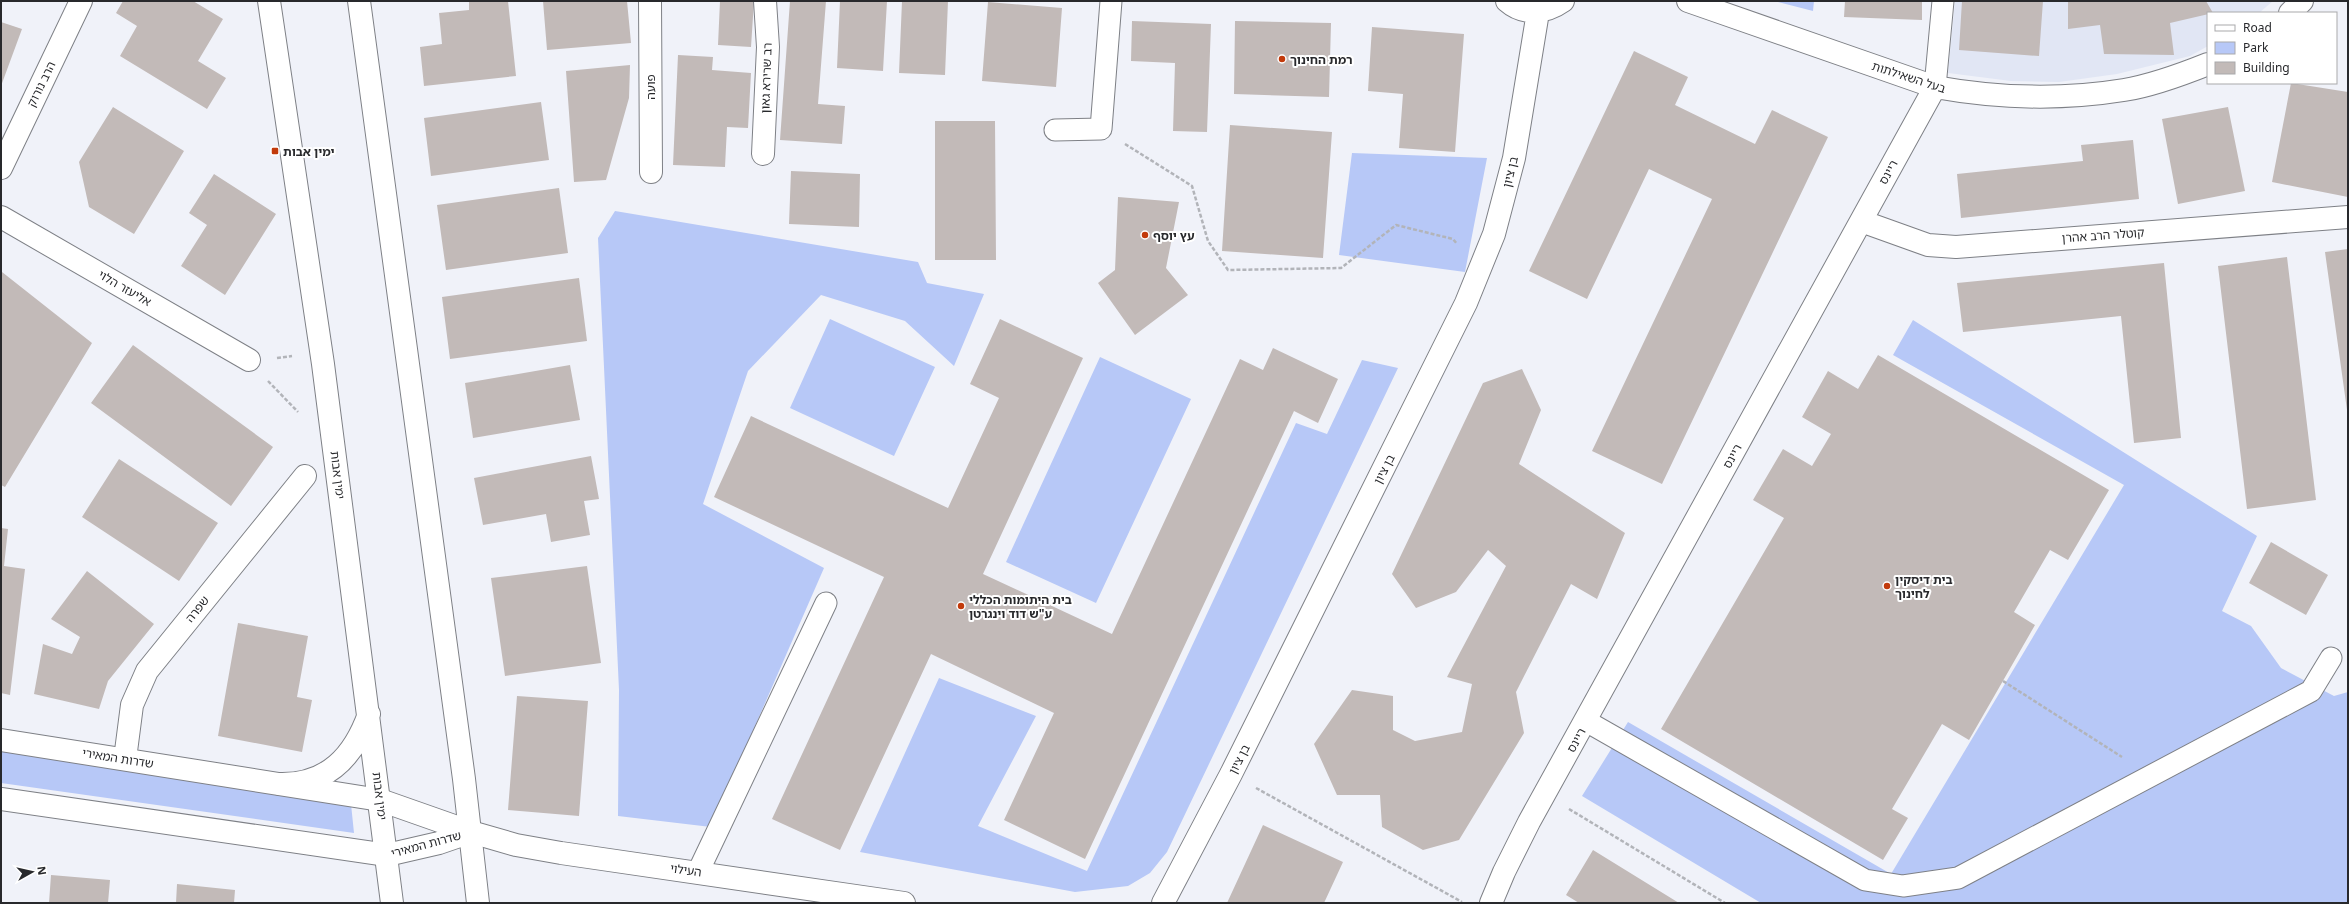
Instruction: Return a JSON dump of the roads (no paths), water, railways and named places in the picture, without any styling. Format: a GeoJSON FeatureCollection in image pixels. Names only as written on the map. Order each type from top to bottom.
{"type":"FeatureCollection","features":[{"type":"Feature","properties":{"kind":"street","name":"הרב נורוק"},"geometry":{"type":"LineString","coordinates":[[1,168],[82,1]]}},
{"type":"Feature","properties":{"kind":"street","name":"ימין אבות"},"geometry":{"type":"LineString","coordinates":[[269,1],[323,364],[392,903]]}},
{"type":"Feature","properties":{"kind":"street"},"geometry":{"type":"LineString","coordinates":[[358,1],[470,832],[478,903]]}},
{"type":"Feature","properties":{"kind":"street"},"geometry":{"type":"LineString","coordinates":[[363,32],[369,1]]}},
{"type":"Feature","properties":{"kind":"street","name":"פועה"},"geometry":{"type":"LineString","coordinates":[[650,1],[651,172]]}},
{"type":"Feature","properties":{"kind":"street","name":"רב שרירא גאון"},"geometry":{"type":"LineString","coordinates":[[763,154],[768,46],[765,1]]}},
{"type":"Feature","properties":{"kind":"street"},"geometry":{"type":"LineString","coordinates":[[1507,1],[1526,11],[1538,12],[1553,8],[1563,1]]}},
{"type":"Feature","properties":{"kind":"street","name":"בעל השאילתות"},"geometry":{"type":"LineString","coordinates":[[1688,1],[1935,87],[1994,95],[2074,95],[2125,90],[2207,64]]}},
{"type":"Feature","properties":{"kind":"street"},"geometry":{"type":"LineString","coordinates":[[2291,12],[2302,1]]}},
{"type":"Feature","properties":{"kind":"street","name":"בן ציון"},"geometry":{"type":"LineString","coordinates":[[1162,903],[1231,774],[1466,303],[1494,234],[1514,158],[1538,12]]}},
{"type":"Feature","properties":{"kind":"street","name":"ריינס"},"geometry":{"type":"LineString","coordinates":[[1491,903],[1504,872],[1545,795],[1935,87]]}},
{"type":"Feature","properties":{"kind":"street","name":"אליעזר הלוי"},"geometry":{"type":"LineString","coordinates":[[1,217],[249,360]]}},
{"type":"Feature","properties":{"kind":"street","name":"קוטלר הרב אהרן"},"geometry":{"type":"LineString","coordinates":[[1862,221],[1928,245],[1956,246],[2348,217]]}},
{"type":"Feature","properties":{"kind":"street","name":"שפרה"},"geometry":{"type":"LineString","coordinates":[[125,759],[132,705],[147,671],[305,476]]}},
{"type":"Feature","properties":{"kind":"street"},"geometry":{"type":"LineString","coordinates":[[280,784],[304,783],[322,775],[338,764],[358,740],[369,714]]}},
{"type":"Feature","properties":{"kind":"street","name":"שדרות המאירי"},"geometry":{"type":"LineString","coordinates":[[1,740],[380,800],[470,832]]}},
{"type":"Feature","properties":{"kind":"street","name":"שדרות המאירי"},"geometry":{"type":"LineString","coordinates":[[1,799],[387,855],[427,846],[470,832]]}},
{"type":"Feature","properties":{"kind":"street","name":"העילוי"},"geometry":{"type":"LineString","coordinates":[[470,832],[516,844],[561,853],[904,903]]}},
{"type":"Feature","properties":{"kind":"lane"},"geometry":{"type":"LineString","coordinates":[[1055,130],[1101,129],[1111,1]]}},
{"type":"Feature","properties":{"kind":"lane","name":"ריינס"},"geometry":{"type":"LineString","coordinates":[[1935,87],[1944,1]]}},
{"type":"Feature","properties":{"kind":"lane"},"geometry":{"type":"LineString","coordinates":[[698,872],[826,603]]}},
{"type":"Feature","properties":{"kind":"lane"},"geometry":{"type":"LineString","coordinates":[[1586,721],[1865,880],[1903,886],[1958,878],[2152,776],[2311,691],[2331,658]]}},
{"type":"Feature","properties":{"kind":"place","name":"רמת החינוך"},"geometry":{"type":"Point","coordinates":[1282,59]}},
{"type":"Feature","properties":{"kind":"place","name":"ימין אבות"},"geometry":{"type":"Point","coordinates":[275,151]}},
{"type":"Feature","properties":{"kind":"place","name":"עץ יוסף"},"geometry":{"type":"Point","coordinates":[1145,235]}},
{"type":"Feature","properties":{"kind":"place","name":"בית דיסקין לחינוך"},"geometry":{"type":"Point","coordinates":[1887,586]}},
{"type":"Feature","properties":{"kind":"place","name":"בית היתומות הכללי ע\"ש דוד וינגרטן"},"geometry":{"type":"Point","coordinates":[961,606]}}]}
